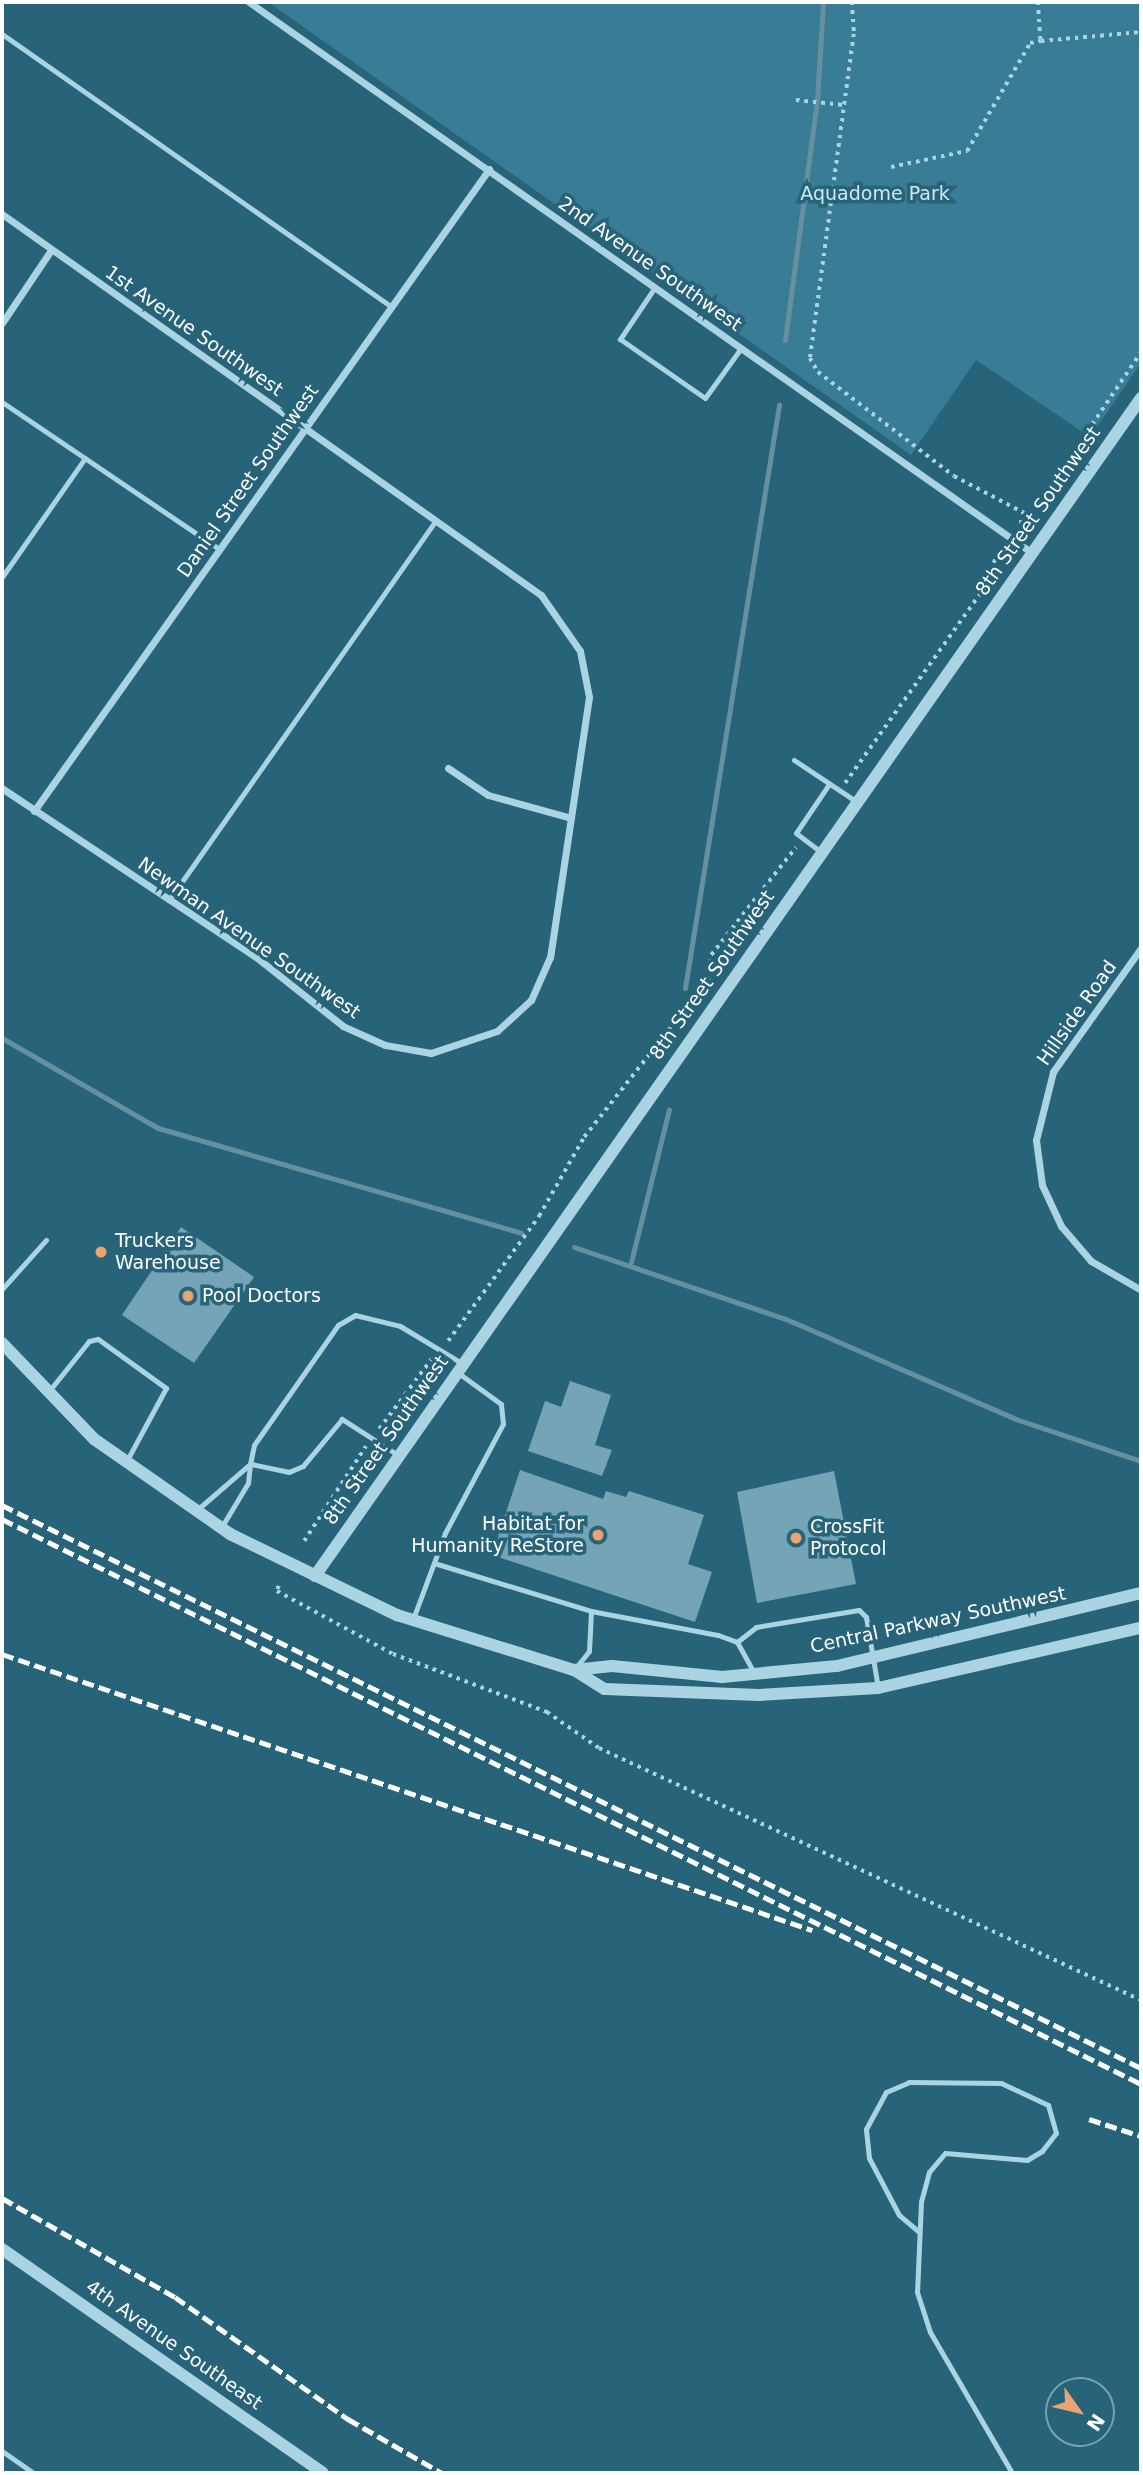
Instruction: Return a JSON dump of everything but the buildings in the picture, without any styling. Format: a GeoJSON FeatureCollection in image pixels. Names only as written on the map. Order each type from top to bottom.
{"type":"FeatureCollection","features":[{"type":"Feature","properties":{"kind":"street","name":"2nd Avenue Southwest"},"geometry":{"type":"LineString","coordinates":[[249,2],[1032,553]]}},
{"type":"Feature","properties":{"kind":"street","name":"Daniel Street Southwest"},"geometry":{"type":"LineString","coordinates":[[34,811],[489,169]]}},
{"type":"Feature","properties":{"kind":"street","name":"1st Avenue Southwest"},"geometry":{"type":"LineString","coordinates":[[2,214],[541,595],[580,651],[589,697],[550,957],[531,1000],[497,1031]]}},
{"type":"Feature","properties":{"kind":"street"},"geometry":{"type":"LineString","coordinates":[[2,323],[51,250]]}},
{"type":"Feature","properties":{"kind":"street","name":"8th Street Southwest"},"geometry":{"type":"LineString","coordinates":[[315,1576],[1141,398]]}},
{"type":"Feature","properties":{"kind":"street"},"geometry":{"type":"LineString","coordinates":[[448,768],[488,795],[571,818]]}},
{"type":"Feature","properties":{"kind":"street","name":"Newman Avenue Southwest"},"geometry":{"type":"LineString","coordinates":[[2,788],[169,900],[344,1026],[385,1045],[431,1053],[497,1031]]}},
{"type":"Feature","properties":{"kind":"street","name":"Hillside Road"},"geometry":{"type":"LineString","coordinates":[[1141,948],[1053,1072],[1036,1139],[1042,1185],[1061,1226],[1091,1261],[1141,1290]]}},
{"type":"Feature","properties":{"kind":"street","name":"Central Parkway Southwest"},"geometry":{"type":"LineString","coordinates":[[2,1343],[47,1394],[125,1463],[221,1528],[315,1576],[413,1620],[573,1670],[622,1693],[759,1695],[878,1688],[1141,1629]]}},
{"type":"Feature","properties":{"kind":"street","name":"Central Parkway Southwest"},"geometry":{"type":"LineString","coordinates":[[573,1670],[755,1674],[874,1658],[1141,1593]]}},
{"type":"Feature","properties":{"kind":"street","name":"4th Avenue Southeast"},"geometry":{"type":"LineString","coordinates":[[2,2249],[323,2473]]}},
{"type":"Feature","properties":{"kind":"lane"},"geometry":{"type":"LineString","coordinates":[[2,34],[391,306]]}},
{"type":"Feature","properties":{"kind":"lane"},"geometry":{"type":"LineString","coordinates":[[655,287],[620,339],[705,398],[741,348]]}},
{"type":"Feature","properties":{"kind":"lane"},"geometry":{"type":"LineString","coordinates":[[2,401],[219,549]]}},
{"type":"Feature","properties":{"kind":"lane"},"geometry":{"type":"LineString","coordinates":[[2,577],[85,458]]}},
{"type":"Feature","properties":{"kind":"lane"},"geometry":{"type":"LineString","coordinates":[[169,900],[436,520]]}},
{"type":"Feature","properties":{"kind":"lane"},"geometry":{"type":"LineString","coordinates":[[794,760],[857,802]]}},
{"type":"Feature","properties":{"kind":"lane"},"geometry":{"type":"LineString","coordinates":[[822,852],[796,833],[829,784]]}},
{"type":"Feature","properties":{"kind":"lane"},"geometry":{"type":"LineString","coordinates":[[2,1289],[46,1240]]}},
{"type":"Feature","properties":{"kind":"lane"},"geometry":{"type":"LineString","coordinates":[[221,1528],[248,1483],[254,1446],[338,1325],[355,1315],[379,1317],[440,1350],[505,1412],[434,1563],[413,1620]]}},
{"type":"Feature","properties":{"kind":"lane"},"geometry":{"type":"LineString","coordinates":[[47,1394],[89,1341],[98,1339],[166,1388],[125,1463]]}},
{"type":"Feature","properties":{"kind":"lane"},"geometry":{"type":"LineString","coordinates":[[250,1464],[289,1472],[303,1466],[342,1419],[398,1456]]}},
{"type":"Feature","properties":{"kind":"lane"},"geometry":{"type":"LineString","coordinates":[[196,1512],[250,1464]]}},
{"type":"Feature","properties":{"kind":"lane"},"geometry":{"type":"LineString","coordinates":[[434,1563],[591,1611],[737,1642],[755,1674]]}},
{"type":"Feature","properties":{"kind":"lane"},"geometry":{"type":"LineString","coordinates":[[737,1642],[756,1626],[859,1610],[866,1617],[878,1688]]}},
{"type":"Feature","properties":{"kind":"lane"},"geometry":{"type":"LineString","coordinates":[[573,1670],[589,1651],[591,1611]]}},
{"type":"Feature","properties":{"kind":"lane"},"geometry":{"type":"LineString","coordinates":[[918,2231],[899,2215],[869,2158],[866,2129],[886,2092],[909,2082],[1001,2083],[1048,2105],[1056,2133],[1027,2160],[945,2153],[929,2172],[918,2231],[918,2292],[929,2332],[1012,2473]]}},
{"type":"Feature","properties":{"kind":"lane"},"geometry":{"type":"LineString","coordinates":[[2,2451],[33,2473]]}},
{"type":"Feature","properties":{"kind":"path"},"geometry":{"type":"LineString","coordinates":[[852,2],[844,105],[810,358],[818,372],[954,476],[1021,516],[1030,516],[1141,352]]}},
{"type":"Feature","properties":{"kind":"path"},"geometry":{"type":"LineString","coordinates":[[1038,2],[1041,41]]}},
{"type":"Feature","properties":{"kind":"path"},"geometry":{"type":"LineString","coordinates":[[891,167],[967,151],[1030,43],[1141,32]]}},
{"type":"Feature","properties":{"kind":"path"},"geometry":{"type":"LineString","coordinates":[[796,100],[844,105]]}},
{"type":"Feature","properties":{"kind":"path"},"geometry":{"type":"LineString","coordinates":[[1021,516],[1021,524]]}},
{"type":"Feature","properties":{"kind":"path"},"geometry":{"type":"LineString","coordinates":[[839,790],[985,587],[999,548]]}},
{"type":"Feature","properties":{"kind":"path"},"geometry":{"type":"LineString","coordinates":[[304,1541],[372,1438],[539,1216],[584,1137],[708,980],[711,955],[803,839]]}},
{"type":"Feature","properties":{"kind":"path"},"geometry":{"type":"LineString","coordinates":[[279,1587],[277,1591],[393,1654],[547,1712],[599,1748],[1141,2000]]}},
{"type":"Feature","properties":{"kind":"green space","name":"Aquadome Park"},"geometry":{"type":"Polygon","coordinates":[[[268,2],[1141,2],[1141,363],[1090,437],[976,360],[911,455],[268,2]]]}},
{"type":"Feature","properties":{"kind":"waterway"},"geometry":{"type":"LineString","coordinates":[[785,340],[817,101],[823,2]]}},
{"type":"Feature","properties":{"kind":"waterway"},"geometry":{"type":"LineString","coordinates":[[685,988],[779,405]]}},
{"type":"Feature","properties":{"kind":"waterway"},"geometry":{"type":"LineString","coordinates":[[2,1038],[158,1128],[521,1233]]}},
{"type":"Feature","properties":{"kind":"waterway"},"geometry":{"type":"LineString","coordinates":[[631,1262],[669,1110]]}},
{"type":"Feature","properties":{"kind":"waterway"},"geometry":{"type":"LineString","coordinates":[[574,1247],[786,1319],[1016,1419],[1141,1461]]}},
{"type":"Feature","properties":{"kind":"railway"},"geometry":{"type":"LineString","coordinates":[[2,1505],[1141,2068]]}},
{"type":"Feature","properties":{"kind":"railway"},"geometry":{"type":"LineString","coordinates":[[2,1519],[1141,2084]]}},
{"type":"Feature","properties":{"kind":"railway"},"geometry":{"type":"LineString","coordinates":[[2,1654],[812,1930]]}},
{"type":"Feature","properties":{"kind":"railway"},"geometry":{"type":"LineString","coordinates":[[1089,2119],[1141,2136]]}},
{"type":"Feature","properties":{"kind":"railway"},"geometry":{"type":"LineString","coordinates":[[2,2198],[175,2297],[348,2419],[442,2473]]}},
{"type":"Feature","properties":{"kind":"place","name":"Truckers Warehouse"},"geometry":{"type":"Point","coordinates":[101,1252]}},
{"type":"Feature","properties":{"kind":"place","name":"Pool Doctors"},"geometry":{"type":"Point","coordinates":[188,1296]}},
{"type":"Feature","properties":{"kind":"place","name":"Habitat for Humanity ReStore"},"geometry":{"type":"Point","coordinates":[598,1535]}},
{"type":"Feature","properties":{"kind":"place","name":"CrossFit Protocol"},"geometry":{"type":"Point","coordinates":[796,1538]}}]}
